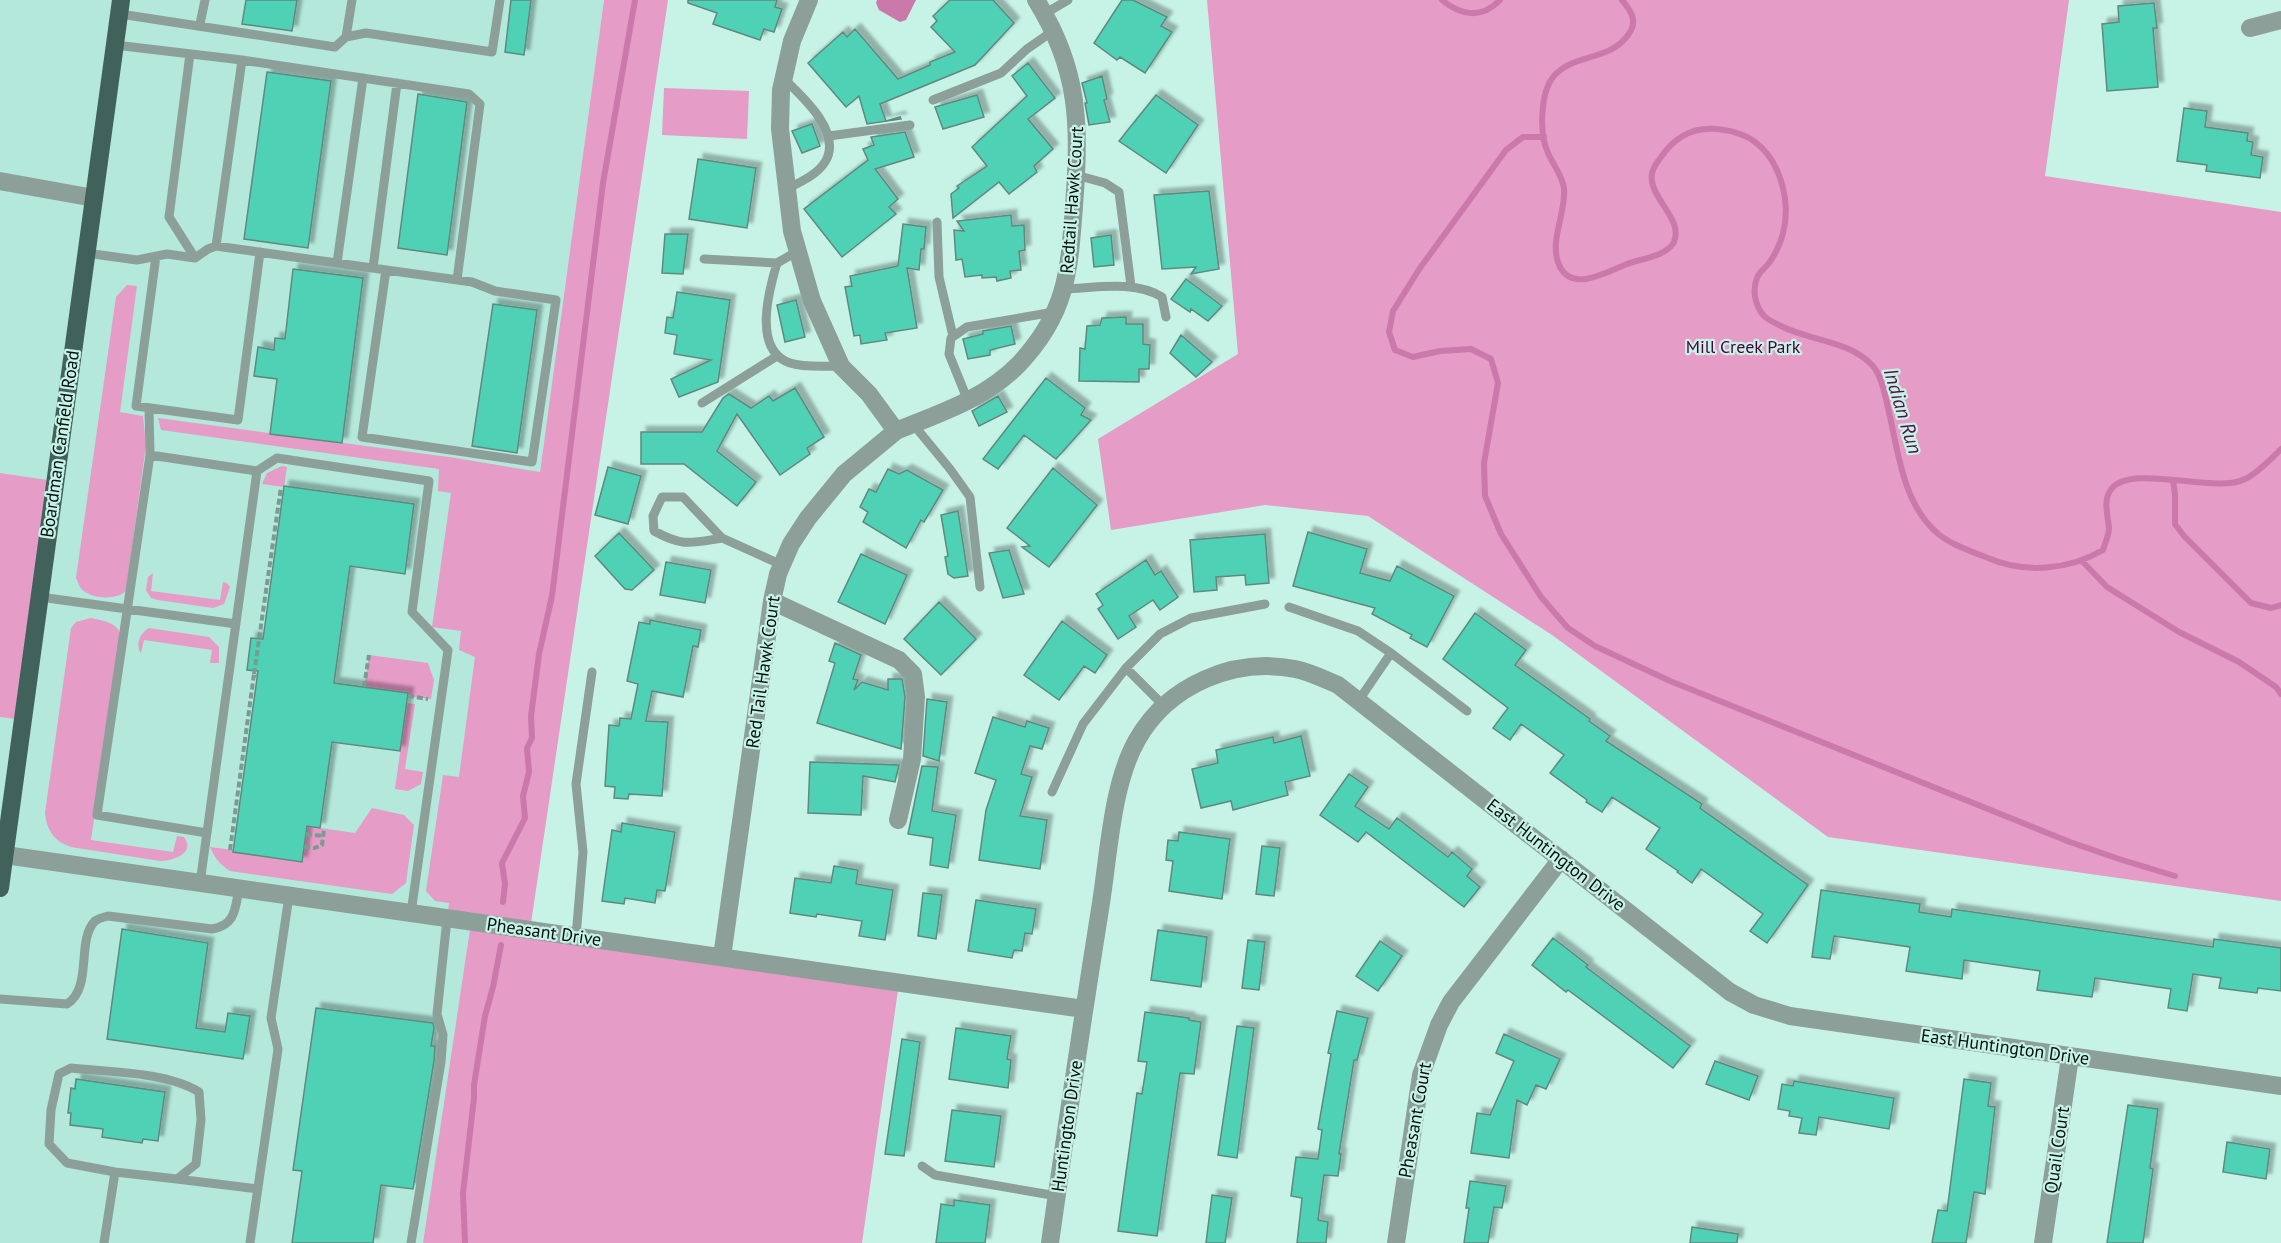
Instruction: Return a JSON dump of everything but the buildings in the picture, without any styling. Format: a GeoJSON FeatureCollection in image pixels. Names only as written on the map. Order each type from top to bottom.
{"type":"FeatureCollection","features":[{"type":"Feature","properties":{"kind":"main road","name":"Boardman Canfield Road"},"geometry":{"type":"LineString","coordinates":[[0,888],[2,854],[120,7]]}},
{"type":"Feature","properties":{"kind":"street"},"geometry":{"type":"LineString","coordinates":[[808,0],[792,41],[783,78],[780,129],[792,231],[812,302],[841,366],[904,428]]}},
{"type":"Feature","properties":{"kind":"street","name":"Redtail Hawk Court"},"geometry":{"type":"LineString","coordinates":[[904,428],[968,401],[995,385],[1019,363],[1046,330],[1064,290],[1071,254],[1078,148],[1077,117],[1071,81],[1053,31],[1040,7]]}},
{"type":"Feature","properties":{"kind":"street"},"geometry":{"type":"LineString","coordinates":[[2250,28],[2281,21]]}},
{"type":"Feature","properties":{"kind":"street"},"geometry":{"type":"LineString","coordinates":[[0,181],[94,198]]}},
{"type":"Feature","properties":{"kind":"street","name":"Red Tail Hawk Court"},"geometry":{"type":"LineString","coordinates":[[722,957],[772,601],[782,565],[799,530],[844,474],[904,428]]}},
{"type":"Feature","properties":{"kind":"street"},"geometry":{"type":"LineString","coordinates":[[772,601],[899,660],[914,674],[916,697],[912,759],[898,820]]}},
{"type":"Feature","properties":{"kind":"street","name":"East Huntington Drive"},"geometry":{"type":"LineString","coordinates":[[1084,1009],[1120,782],[1136,742],[1164,706],[1191,686],[1206,678],[1235,669],[1264,666],[1310,673],[1338,685],[1730,992],[1754,1005],[1790,1016],[2281,1086]]}},
{"type":"Feature","properties":{"kind":"street","name":"Pheasant Drive"},"geometry":{"type":"LineString","coordinates":[[2,854],[1084,1009]]}},
{"type":"Feature","properties":{"kind":"street","name":"Pheasant Court"},"geometry":{"type":"LineString","coordinates":[[1396,1243],[1421,1075],[1438,1025],[1451,1002],[1561,859]]}},
{"type":"Feature","properties":{"kind":"street","name":"Huntington Drive"},"geometry":{"type":"LineString","coordinates":[[1050,1243],[1084,1009]]}},
{"type":"Feature","properties":{"kind":"street","name":"Quail Court"},"geometry":{"type":"LineString","coordinates":[[2043,1243],[2070,1057]]}},
{"type":"Feature","properties":{"kind":"lane"},"geometry":{"type":"LineString","coordinates":[[200,24],[205,0]]}},
{"type":"Feature","properties":{"kind":"lane"},"geometry":{"type":"LineString","coordinates":[[346,38],[352,0]]}},
{"type":"Feature","properties":{"kind":"lane"},"geometry":{"type":"LineString","coordinates":[[120,7],[200,24],[335,47],[346,38],[366,33],[492,52],[500,0]]}},
{"type":"Feature","properties":{"kind":"lane"},"geometry":{"type":"LineString","coordinates":[[1040,7],[1068,0]]}},
{"type":"Feature","properties":{"kind":"lane"},"geometry":{"type":"LineString","coordinates":[[933,100],[1001,73],[1027,49],[1053,31]]}},
{"type":"Feature","properties":{"kind":"lane"},"geometry":{"type":"LineString","coordinates":[[115,45],[242,60],[469,94],[480,104],[457,280]]}},
{"type":"Feature","properties":{"kind":"lane"},"geometry":{"type":"LineString","coordinates":[[190,54],[169,217],[195,258]]}},
{"type":"Feature","properties":{"kind":"lane"},"geometry":{"type":"LineString","coordinates":[[216,246],[242,60]]}},
{"type":"Feature","properties":{"kind":"lane"},"geometry":{"type":"LineString","coordinates":[[338,263],[363,78]]}},
{"type":"Feature","properties":{"kind":"lane"},"geometry":{"type":"LineString","coordinates":[[783,78],[806,99],[829,136],[830,148],[826,161],[816,172],[787,189]]}},
{"type":"Feature","properties":{"kind":"lane"},"geometry":{"type":"LineString","coordinates":[[373,268],[397,83]]}},
{"type":"Feature","properties":{"kind":"lane"},"geometry":{"type":"LineString","coordinates":[[829,136],[910,124]]}},
{"type":"Feature","properties":{"kind":"lane"},"geometry":{"type":"LineString","coordinates":[[1076,176],[1105,183],[1119,192],[1131,286]]}},
{"type":"Feature","properties":{"kind":"lane"},"geometry":{"type":"LineString","coordinates":[[937,222],[939,277],[953,336]]}},
{"type":"Feature","properties":{"kind":"lane"},"geometry":{"type":"LineString","coordinates":[[86,254],[137,260],[167,254],[195,258],[216,246],[472,282],[495,291],[556,300],[532,462],[362,437],[386,270]]}},
{"type":"Feature","properties":{"kind":"lane"},"geometry":{"type":"LineString","coordinates":[[704,259],[777,262],[798,251]]}},
{"type":"Feature","properties":{"kind":"lane"},"geometry":{"type":"LineString","coordinates":[[156,256],[136,406],[238,420],[260,252]]}},
{"type":"Feature","properties":{"kind":"lane"},"geometry":{"type":"LineString","coordinates":[[777,262],[768,291],[766,312],[769,342],[777,357],[791,364],[841,366]]}},
{"type":"Feature","properties":{"kind":"lane"},"geometry":{"type":"LineString","coordinates":[[1064,290],[1131,286],[1150,290],[1162,297],[1166,317]]}},
{"type":"Feature","properties":{"kind":"lane"},"geometry":{"type":"LineString","coordinates":[[968,401],[949,354],[951,338],[967,327],[1056,312]]}},
{"type":"Feature","properties":{"kind":"lane"},"geometry":{"type":"LineString","coordinates":[[702,403],[777,357]]}},
{"type":"Feature","properties":{"kind":"lane"},"geometry":{"type":"LineString","coordinates":[[148,408],[150,455],[97,816],[207,833]]}},
{"type":"Feature","properties":{"kind":"lane"},"geometry":{"type":"LineString","coordinates":[[904,428],[950,469],[970,497],[980,587]]}},
{"type":"Feature","properties":{"kind":"lane"},"geometry":{"type":"LineString","coordinates":[[150,455],[257,471],[277,458],[429,481],[412,612],[448,650],[411,914]]}},
{"type":"Feature","properties":{"kind":"lane"},"geometry":{"type":"LineString","coordinates":[[200,883],[257,471]]}},
{"type":"Feature","properties":{"kind":"lane"},"geometry":{"type":"LineString","coordinates":[[722,538],[688,543],[673,541],[654,531],[653,516],[662,498],[682,498],[722,538],[782,565]]}},
{"type":"Feature","properties":{"kind":"lane"},"geometry":{"type":"LineString","coordinates":[[39,597],[236,624]]}},
{"type":"Feature","properties":{"kind":"lane"},"geometry":{"type":"LineString","coordinates":[[1052,792],[1083,724],[1126,668],[1160,634],[1191,618],[1265,604]]}},
{"type":"Feature","properties":{"kind":"lane"},"geometry":{"type":"LineString","coordinates":[[1290,607],[1358,631],[1467,711]]}},
{"type":"Feature","properties":{"kind":"lane"},"geometry":{"type":"LineString","coordinates":[[1359,700],[1391,653]]}},
{"type":"Feature","properties":{"kind":"lane"},"geometry":{"type":"LineString","coordinates":[[1126,668],[1164,706]]}},
{"type":"Feature","properties":{"kind":"lane"},"geometry":{"type":"LineString","coordinates":[[576,937],[583,852],[576,784],[592,672]]}},
{"type":"Feature","properties":{"kind":"lane"},"geometry":{"type":"LineString","coordinates":[[0,999],[67,1004],[75,999],[81,984],[89,932],[96,921],[108,916],[212,929],[223,927],[234,913],[239,889]]}},
{"type":"Feature","properties":{"kind":"lane"},"geometry":{"type":"LineString","coordinates":[[250,1243],[278,1049],[272,1018],[289,896]]}},
{"type":"Feature","properties":{"kind":"lane"},"geometry":{"type":"LineString","coordinates":[[411,1243],[441,1062],[443,1035],[437,1014],[447,919]]}},
{"type":"Feature","properties":{"kind":"lane"},"geometry":{"type":"LineString","coordinates":[[177,1179],[196,1164],[201,1120],[199,1092],[185,1083],[168,1080],[71,1068],[59,1074],[51,1110],[49,1144],[67,1163],[115,1172],[258,1189]]}},
{"type":"Feature","properties":{"kind":"lane"},"geometry":{"type":"LineString","coordinates":[[922,1166],[935,1175],[1057,1196]]}},
{"type":"Feature","properties":{"kind":"lane"},"geometry":{"type":"LineString","coordinates":[[104,1243],[115,1172]]}},
{"type":"Feature","properties":{"kind":"path"},"geometry":{"type":"LineString","coordinates":[[230,849],[281,487]]}},
{"type":"Feature","properties":{"kind":"path"},"geometry":{"type":"LineString","coordinates":[[364,687],[369,655]]}},
{"type":"Feature","properties":{"kind":"path"},"geometry":{"type":"LineString","coordinates":[[408,696],[441,700]]}},
{"type":"Feature","properties":{"kind":"path"},"geometry":{"type":"LineString","coordinates":[[304,847],[314,848],[322,845],[324,829]]}},
{"type":"Feature","properties":{"kind":"path"},"geometry":{"type":"LineString","coordinates":[[306,834],[323,836]]}},
{"type":"Feature","properties":{"kind":"shaded area"},"geometry":{"type":"Polygon","coordinates":[[[0,0],[604,0],[540,472],[456,458],[487,628],[447,918],[472,922],[423,1243],[0,1243],[0,717],[22,719],[55,481],[0,473],[0,0]]]}},
{"type":"Feature","properties":{"kind":"shaded area"},"geometry":{"type":"Polygon","coordinates":[[[877,0],[916,0],[906,20],[900,22],[879,10],[877,0]]]}},
{"type":"Feature","properties":{"kind":"green space"},"geometry":{"type":"Polygon","coordinates":[[[604,0],[668,0],[530,930],[899,983],[862,1243],[423,1243],[471,923],[447,919],[449,903],[435,901],[426,891],[443,775],[459,777],[475,657],[459,650],[461,631],[432,627],[451,493],[438,491],[439,469],[161,430],[158,418],[456,458],[540,472],[604,0]]]}},
{"type":"Feature","properties":{"kind":"green space","name":"Mill Creek Park"},"geometry":{"type":"Polygon","coordinates":[[[1207,0],[2069,0],[2045,176],[2281,212],[2281,901],[1828,837],[1552,635],[1368,516],[1265,505],[1111,530],[1098,439],[1238,354],[1207,0]]]}},
{"type":"Feature","properties":{"kind":"green space"},"geometry":{"type":"Polygon","coordinates":[[[664,88],[749,91],[747,139],[662,135],[664,88]]]}},
{"type":"Feature","properties":{"kind":"green space"},"geometry":{"type":"Polygon","coordinates":[[[127,285],[137,286],[120,412],[143,416],[146,445],[126,591],[116,596],[102,597],[84,591],[76,578],[116,297],[127,285]]]}},
{"type":"Feature","properties":{"kind":"green space"},"geometry":{"type":"Polygon","coordinates":[[[282,466],[287,467],[284,487],[262,484],[267,473],[282,466]]]}},
{"type":"Feature","properties":{"kind":"green space"},"geometry":{"type":"Polygon","coordinates":[[[0,473],[55,481],[23,720],[0,717],[0,473]]]}},
{"type":"Feature","properties":{"kind":"green space"},"geometry":{"type":"Polygon","coordinates":[[[153,573],[151,591],[220,600],[223,582],[230,587],[224,604],[213,608],[158,600],[151,598],[146,590],[148,577],[153,573]]]}},
{"type":"Feature","properties":{"kind":"green space"},"geometry":{"type":"Polygon","coordinates":[[[91,618],[113,625],[121,636],[91,840],[173,852],[177,836],[184,837],[187,843],[185,852],[171,860],[160,861],[71,847],[60,842],[52,834],[48,825],[45,813],[71,628],[76,622],[91,618]]]}},
{"type":"Feature","properties":{"kind":"green space"},"geometry":{"type":"Polygon","coordinates":[[[149,628],[209,637],[219,647],[219,663],[210,663],[212,650],[144,640],[141,653],[138,646],[139,639],[149,628]]]}},
{"type":"Feature","properties":{"kind":"green space"},"geometry":{"type":"Polygon","coordinates":[[[369,655],[428,663],[434,680],[431,699],[408,696],[408,693],[364,687],[369,655]]]}},
{"type":"Feature","properties":{"kind":"green space"},"geometry":{"type":"Polygon","coordinates":[[[407,703],[415,704],[405,769],[423,772],[421,784],[408,791],[395,789],[407,703]]]}},
{"type":"Feature","properties":{"kind":"green space"},"geometry":{"type":"Polygon","coordinates":[[[372,808],[404,815],[414,825],[406,883],[392,894],[230,871],[218,860],[210,847],[301,862],[306,826],[355,833],[372,808]]]}},
{"type":"Feature","properties":{"kind":"waterway"},"geometry":{"type":"LineString","coordinates":[[503,902],[505,884],[502,863],[525,818],[523,796],[529,772],[527,748],[532,738],[531,716],[539,654],[552,596],[603,183],[635,0]]}},
{"type":"Feature","properties":{"kind":"waterway","name":"Indian Run"},"geometry":{"type":"LineString","coordinates":[[1442,0],[1457,9],[1471,13],[1486,10],[1500,0]]}},
{"type":"Feature","properties":{"kind":"waterway","name":"Indian Run"},"geometry":{"type":"LineString","coordinates":[[1622,0],[1629,9],[1633,21],[1628,35],[1611,49],[1562,69],[1549,83],[1546,92],[1542,113],[1543,135],[1564,189],[1556,244],[1558,262],[1563,272],[1579,279],[1599,276],[1659,254],[1671,247],[1676,234],[1675,226],[1654,188],[1652,174],[1655,165],[1667,149],[1680,137],[1696,131],[1714,129],[1736,133],[1752,140],[1764,150],[1777,171],[1782,183],[1786,209],[1779,244],[1755,283],[1758,308],[1772,321],[1792,331],[1852,350],[1872,365],[1884,391],[1908,490],[1924,519],[1940,536],[1967,550],[2002,563],[2032,568],[2061,566],[2090,557],[2103,550],[2109,531],[2106,509],[2108,495],[2120,483],[2134,479],[2153,478],[2231,483],[2255,473],[2281,449]]}},
{"type":"Feature","properties":{"kind":"waterway"},"geometry":{"type":"LineString","coordinates":[[1544,137],[1523,137],[1506,150],[1420,268],[1393,311],[1389,332],[1395,350],[1413,357],[1440,351],[1471,349],[1491,359],[1498,383],[1484,463],[1485,496],[1501,534],[1541,597],[1568,628],[1595,646],[1670,681],[2070,842],[2175,876]]}},
{"type":"Feature","properties":{"kind":"waterway"},"geometry":{"type":"LineString","coordinates":[[2173,480],[2175,524],[2184,536],[2251,603],[2271,608],[2281,605]]}},
{"type":"Feature","properties":{"kind":"waterway"},"geometry":{"type":"LineString","coordinates":[[2083,562],[2107,587],[2179,632],[2239,662],[2276,687],[2281,694]]}},
{"type":"Feature","properties":{"kind":"waterway"},"geometry":{"type":"LineString","coordinates":[[465,1243],[463,1193],[474,1085],[485,1016],[501,945]]}}]}
